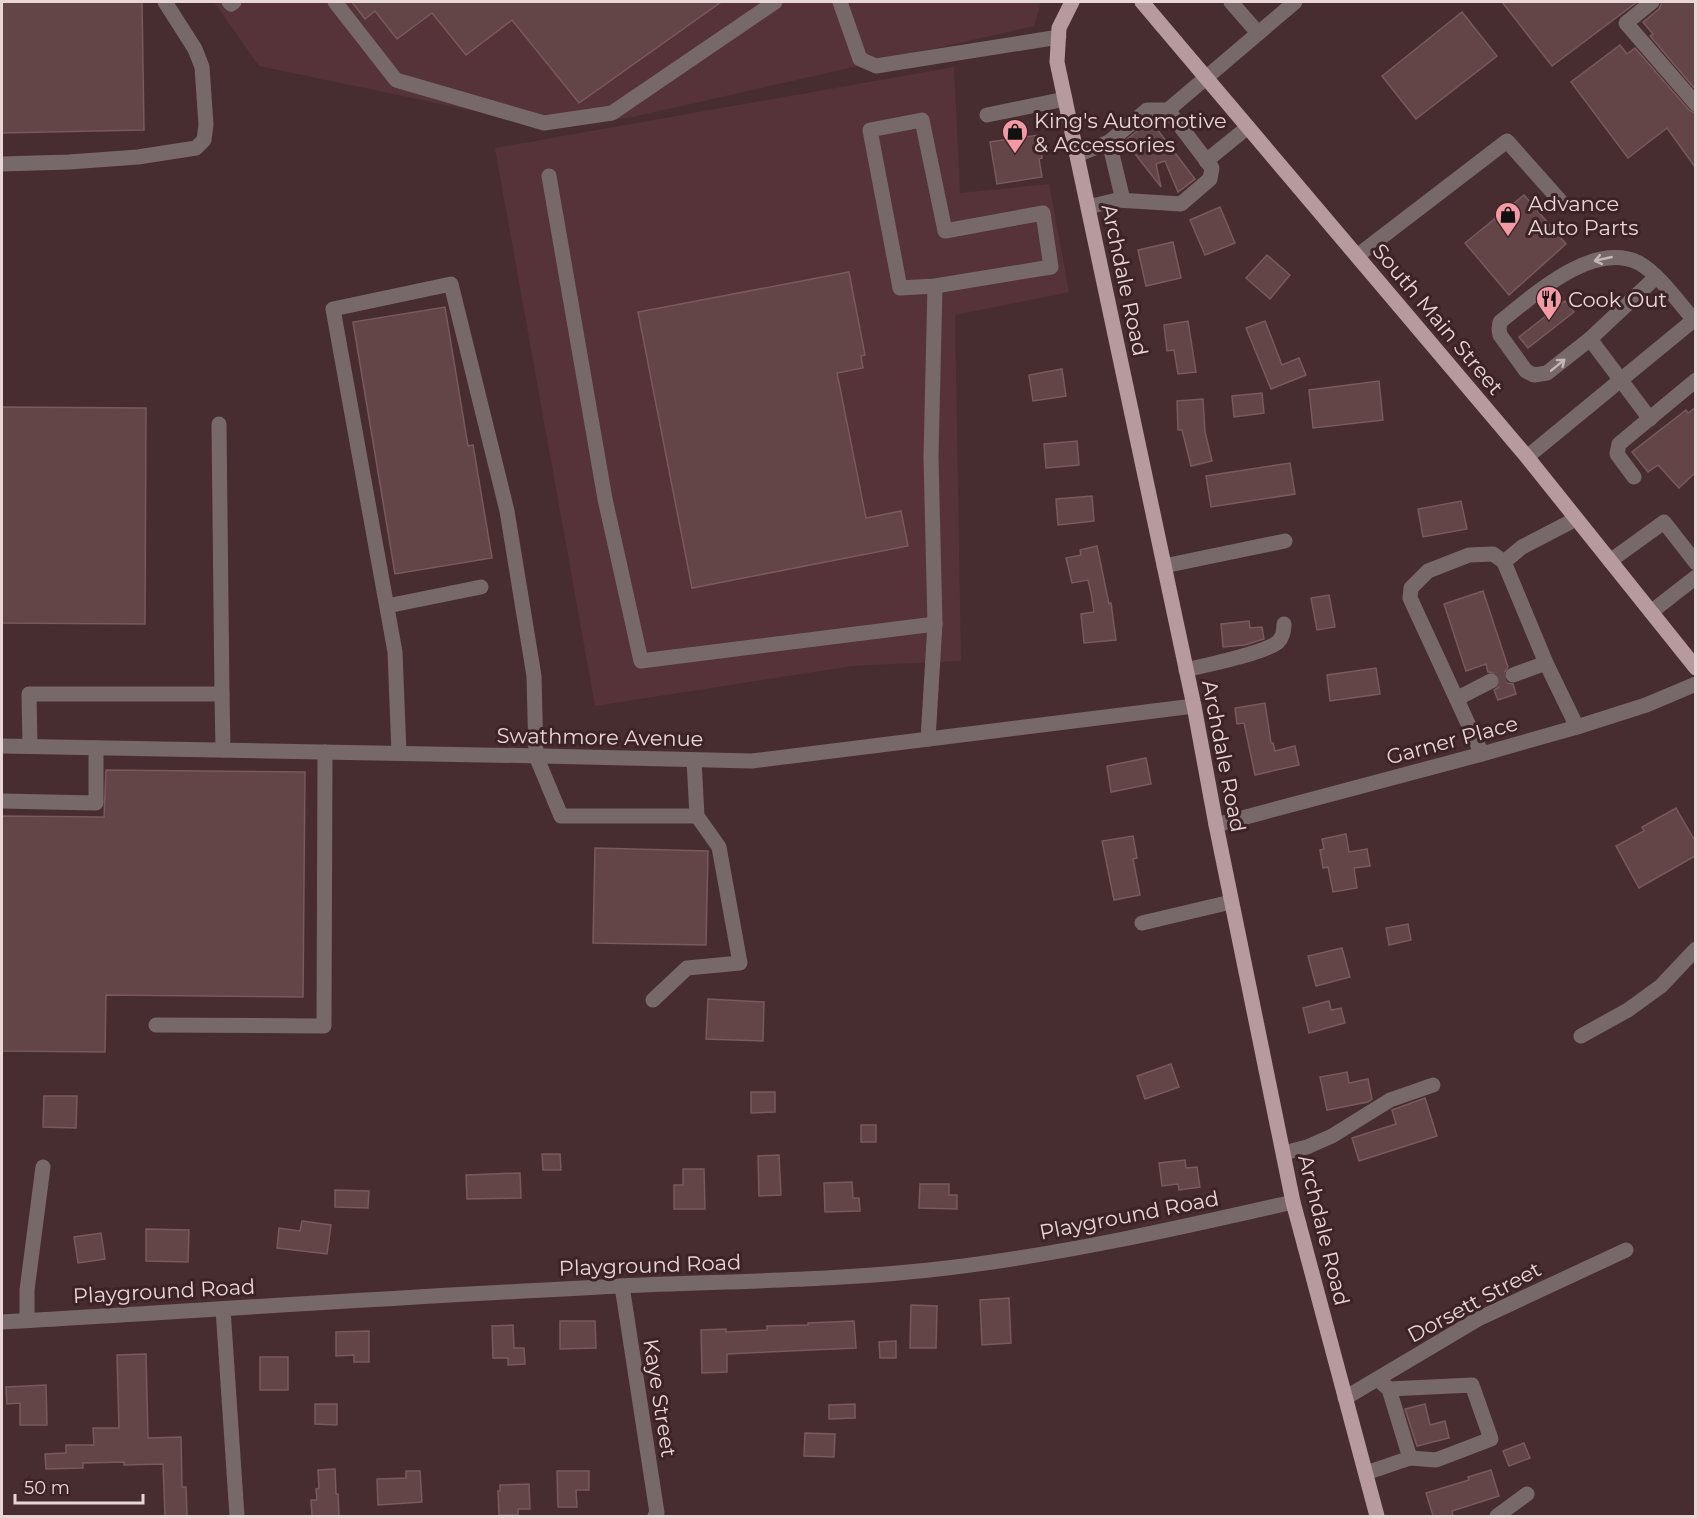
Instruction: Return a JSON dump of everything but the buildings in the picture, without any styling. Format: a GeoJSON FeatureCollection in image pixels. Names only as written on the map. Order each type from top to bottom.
{"type":"FeatureCollection","features":[{"type":"Feature","properties":{"kind":"main road","name":"Archdale Road"},"geometry":{"type":"LineString","coordinates":[[1072,2],[1059,27],[1057,62],[1194,706],[1231,902],[1293,1202],[1377,1516]]}},
{"type":"Feature","properties":{"kind":"main road","name":"South Main Street"},"geometry":{"type":"LineString","coordinates":[[1142,2],[1527,458],[1651,612],[1692,658]]}},
{"type":"Feature","properties":{"kind":"street"},"geometry":{"type":"LineString","coordinates":[[2,164],[138,157],[196,148],[204,140],[206,125],[202,67],[195,50],[165,2]]}},
{"type":"Feature","properties":{"kind":"street"},"geometry":{"type":"LineString","coordinates":[[229,2],[231,4],[234,2]]}},
{"type":"Feature","properties":{"kind":"street"},"geometry":{"type":"LineString","coordinates":[[335,2],[396,81],[544,123],[612,113],[775,2]]}},
{"type":"Feature","properties":{"kind":"street"},"geometry":{"type":"LineString","coordinates":[[840,2],[860,58],[876,66],[1059,37]]}},
{"type":"Feature","properties":{"kind":"street"},"geometry":{"type":"LineString","coordinates":[[1234,2],[1258,33]]}},
{"type":"Feature","properties":{"kind":"street"},"geometry":{"type":"LineString","coordinates":[[1077,155],[1109,142],[1148,110],[1168,110],[1295,2]]}},
{"type":"Feature","properties":{"kind":"street"},"geometry":{"type":"LineString","coordinates":[[1652,2],[1626,23],[1695,104]]}},
{"type":"Feature","properties":{"kind":"street"},"geometry":{"type":"LineString","coordinates":[[987,115],[1065,99]]}},
{"type":"Feature","properties":{"kind":"street"},"geometry":{"type":"LineString","coordinates":[[1088,207],[1116,200],[1181,204],[1210,179],[1212,168],[1168,110]]}},
{"type":"Feature","properties":{"kind":"street"},"geometry":{"type":"LineString","coordinates":[[921,120],[945,231],[1043,213],[1051,267],[935,286],[900,288],[870,129],[921,120]]}},
{"type":"Feature","properties":{"kind":"street"},"geometry":{"type":"LineString","coordinates":[[1206,161],[1248,127]]}},
{"type":"Feature","properties":{"kind":"street"},"geometry":{"type":"LineString","coordinates":[[1357,256],[1507,141],[1563,204]]}},
{"type":"Feature","properties":{"kind":"street"},"geometry":{"type":"LineString","coordinates":[[1109,142],[1123,200]]}},
{"type":"Feature","properties":{"kind":"street"},"geometry":{"type":"LineString","coordinates":[[549,176],[605,499],[641,661],[935,624]]}},
{"type":"Feature","properties":{"kind":"street"},"geometry":{"type":"LineString","coordinates":[[1527,458],[1694,319],[1656,277],[1638,263],[1619,256],[1604,257],[1556,279],[1500,322],[1498,329],[1500,335],[1526,371],[1534,375],[1547,374],[1590,339],[1656,277]]}},
{"type":"Feature","properties":{"kind":"street"},"geometry":{"type":"LineString","coordinates":[[399,753],[395,652],[333,309],[452,284],[507,511],[534,676],[536,756],[561,816],[697,816]]}},
{"type":"Feature","properties":{"kind":"street"},"geometry":{"type":"LineString","coordinates":[[928,739],[935,624],[931,457],[935,286]]}},
{"type":"Feature","properties":{"kind":"street"},"geometry":{"type":"LineString","coordinates":[[1590,339],[1650,418]]}},
{"type":"Feature","properties":{"kind":"street"},"geometry":{"type":"LineString","coordinates":[[1634,477],[1617,454],[1619,444],[1695,380]]}},
{"type":"Feature","properties":{"kind":"street"},"geometry":{"type":"LineString","coordinates":[[219,424],[223,750]]}},
{"type":"Feature","properties":{"kind":"street"},"geometry":{"type":"LineString","coordinates":[[1504,562],[1522,547],[1576,519]]}},
{"type":"Feature","properties":{"kind":"street"},"geometry":{"type":"LineString","coordinates":[[1610,561],[1664,522],[1695,563]]}},
{"type":"Feature","properties":{"kind":"street"},"geometry":{"type":"LineString","coordinates":[[1164,566],[1285,541]]}},
{"type":"Feature","properties":{"kind":"street"},"geometry":{"type":"LineString","coordinates":[[1482,754],[1410,598],[1411,588],[1428,571],[1469,555],[1493,554],[1504,562],[1546,663],[1577,727]]}},
{"type":"Feature","properties":{"kind":"street"},"geometry":{"type":"LineString","coordinates":[[1651,612],[1695,577]]}},
{"type":"Feature","properties":{"kind":"street"},"geometry":{"type":"LineString","coordinates":[[387,606],[481,587]]}},
{"type":"Feature","properties":{"kind":"street"},"geometry":{"type":"LineString","coordinates":[[1186,670],[1271,646],[1279,641],[1283,634],[1284,624]]}},
{"type":"Feature","properties":{"kind":"street"},"geometry":{"type":"LineString","coordinates":[[1513,675],[1546,663]]}},
{"type":"Feature","properties":{"kind":"street"},"geometry":{"type":"LineString","coordinates":[[1458,698],[1491,681]]}},
{"type":"Feature","properties":{"kind":"street","name":"Garner Place"},"geometry":{"type":"LineString","coordinates":[[1216,825],[1577,727],[1646,705],[1695,684]]}},
{"type":"Feature","properties":{"kind":"street"},"geometry":{"type":"LineString","coordinates":[[30,747],[29,694],[222,694]]}},
{"type":"Feature","properties":{"kind":"street","name":"Swathmore Avenue"},"geometry":{"type":"LineString","coordinates":[[2,746],[752,761],[1194,706]]}},
{"type":"Feature","properties":{"kind":"street"},"geometry":{"type":"LineString","coordinates":[[2,801],[96,803],[96,748]]}},
{"type":"Feature","properties":{"kind":"street"},"geometry":{"type":"LineString","coordinates":[[156,1024],[324,1026],[325,752]]}},
{"type":"Feature","properties":{"kind":"street"},"geometry":{"type":"LineString","coordinates":[[653,1000],[687,968],[740,963],[719,847],[697,816],[694,760]]}},
{"type":"Feature","properties":{"kind":"street"},"geometry":{"type":"LineString","coordinates":[[1142,923],[1231,902]]}},
{"type":"Feature","properties":{"kind":"street"},"geometry":{"type":"LineString","coordinates":[[1581,1036],[1628,1010],[1661,986],[1695,949]]}},
{"type":"Feature","properties":{"kind":"street"},"geometry":{"type":"LineString","coordinates":[[1284,1153],[1307,1147],[1332,1136],[1390,1100],[1433,1085]]}},
{"type":"Feature","properties":{"kind":"street"},"geometry":{"type":"LineString","coordinates":[[27,1320],[27,1290],[43,1167]]}},
{"type":"Feature","properties":{"kind":"street","name":"Playground Road"},"geometry":{"type":"LineString","coordinates":[[2,1322],[622,1286],[876,1275],[946,1269],[1017,1259],[1106,1242],[1293,1202]]}},
{"type":"Feature","properties":{"kind":"street","name":"Dorsett Street"},"geometry":{"type":"LineString","coordinates":[[1345,1398],[1383,1384],[1478,1319],[1626,1250]]}},
{"type":"Feature","properties":{"kind":"street","name":"Kaye Street"},"geometry":{"type":"LineString","coordinates":[[622,1286],[657,1513],[655,1516]]}},
{"type":"Feature","properties":{"kind":"street"},"geometry":{"type":"LineString","coordinates":[[224,1309],[237,1516]]}},
{"type":"Feature","properties":{"kind":"street"},"geometry":{"type":"LineString","coordinates":[[1366,1473],[1410,1458],[1436,1460],[1491,1439],[1472,1385],[1383,1384],[1410,1458]]}},
{"type":"Feature","properties":{"kind":"street"},"geometry":{"type":"LineString","coordinates":[[1497,1516],[1527,1494]]}},
{"type":"Feature","properties":{"kind":"shaded area"},"geometry":{"type":"Polygon","coordinates":[[[214,2],[1041,2],[1034,26],[633,117],[557,128],[259,66],[214,2]]]}},
{"type":"Feature","properties":{"kind":"shaded area"},"geometry":{"type":"Polygon","coordinates":[[[954,67],[960,193],[1049,184],[1069,292],[955,315],[961,661],[852,666],[595,706],[495,148],[954,67]]]}},
{"type":"Feature","properties":{"kind":"tunnel"},"geometry":{"type":"LineString","coordinates":[[1491,681],[1513,675]]}},
{"type":"Feature","properties":{"kind":"place","name":"King's Automotive & Accessories"},"geometry":{"type":"Point","coordinates":[1015,155]}},
{"type":"Feature","properties":{"kind":"place","name":"Advance Auto Parts"},"geometry":{"type":"Point","coordinates":[1508,238]}},
{"type":"Feature","properties":{"kind":"place","name":"Cook Out"},"geometry":{"type":"Point","coordinates":[1549,322]}}]}
